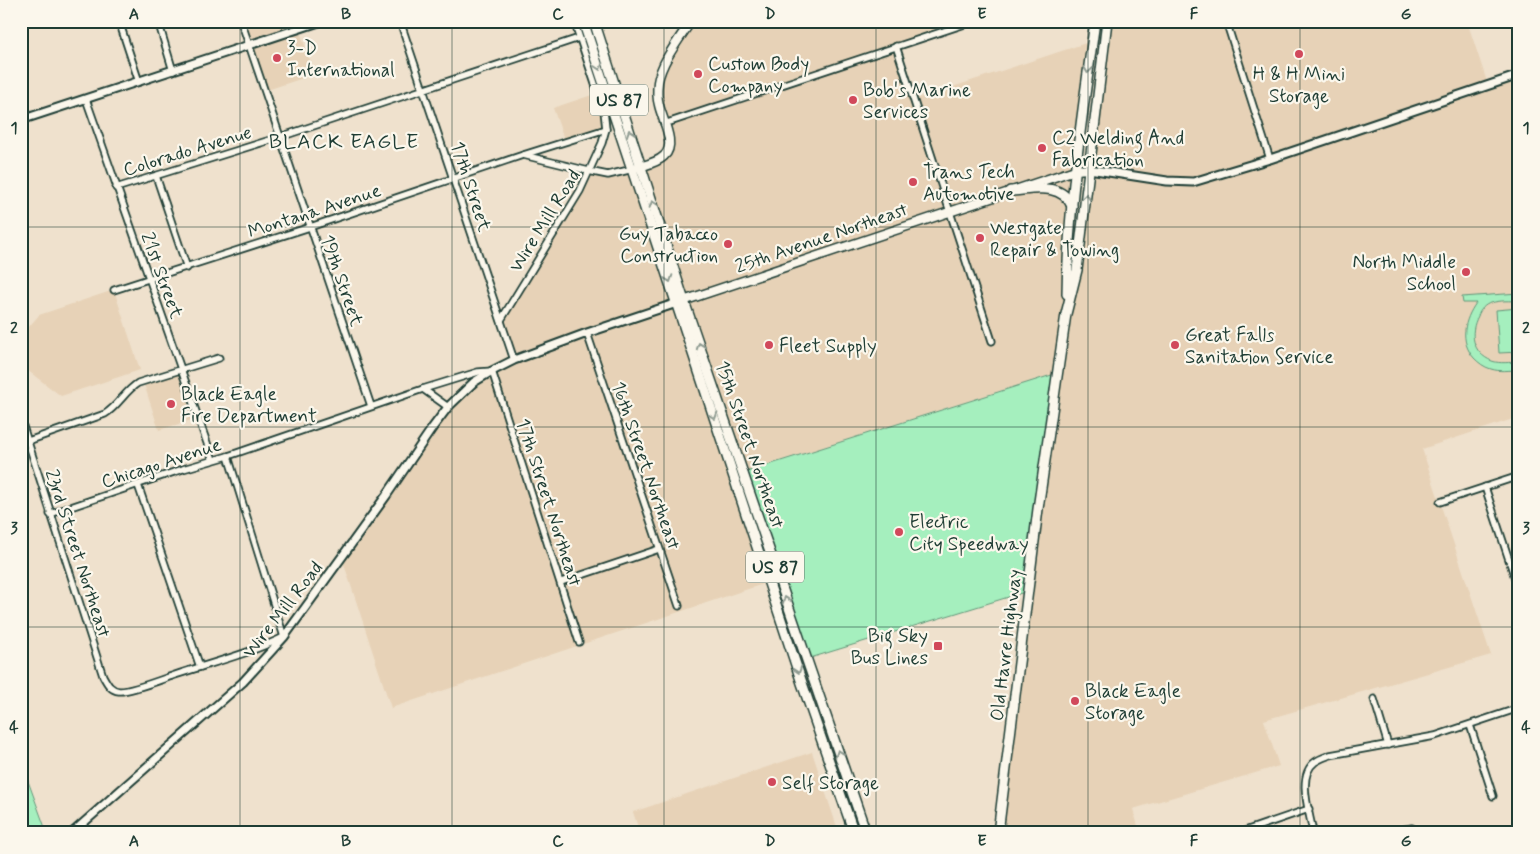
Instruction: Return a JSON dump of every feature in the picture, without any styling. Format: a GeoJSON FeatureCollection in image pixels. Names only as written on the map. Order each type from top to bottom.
{"type":"FeatureCollection","features":[{"type":"Feature","properties":{"kind":"main road","name":"US 87"},"geometry":{"type":"LineString","coordinates":[[583,21],[637,168]]}},
{"type":"Feature","properties":{"kind":"main road","name":"US 87"},"geometry":{"type":"LineString","coordinates":[[594,21],[637,168]]}},
{"type":"Feature","properties":{"kind":"main road","name":"Wire Mill Road"},"geometry":{"type":"LineString","coordinates":[[637,168],[666,155],[670,144],[658,97],[660,74],[691,21]]}},
{"type":"Feature","properties":{"kind":"main road","name":"Old Havre Highway"},"geometry":{"type":"LineString","coordinates":[[1066,314],[1067,269],[1075,170],[1095,21]]}},
{"type":"Feature","properties":{"kind":"main road","name":"Old Havre Highway"},"geometry":{"type":"LineString","coordinates":[[998,833],[1038,509],[1066,314],[1077,270],[1107,21]]}},
{"type":"Feature","properties":{"kind":"main road","name":"15th Street Northeast"},"geometry":{"type":"LineString","coordinates":[[637,168],[799,674],[854,833]]}},
{"type":"Feature","properties":{"kind":"main road","name":"25th Avenue Northeast"},"geometry":{"type":"LineString","coordinates":[[681,302],[1010,191],[1075,170],[1089,169]]}},
{"type":"Feature","properties":{"kind":"main road"},"geometry":{"type":"LineString","coordinates":[[1010,191],[1053,189],[1064,194],[1072,207]]}},
{"type":"Feature","properties":{"kind":"main road","name":"15th Street Northeast"},"geometry":{"type":"LineString","coordinates":[[681,302],[866,833]]}},
{"type":"Feature","properties":{"kind":"street"},"geometry":{"type":"LineString","coordinates":[[119,21],[139,82]]}},
{"type":"Feature","properties":{"kind":"street"},"geometry":{"type":"LineString","coordinates":[[158,21],[173,70]]}},
{"type":"Feature","properties":{"kind":"street","name":"19th Street"},"geometry":{"type":"LineString","coordinates":[[241,21],[371,406]]}},
{"type":"Feature","properties":{"kind":"street"},"geometry":{"type":"LineString","coordinates":[[21,120],[321,21]]}},
{"type":"Feature","properties":{"kind":"street","name":"17th Street"},"geometry":{"type":"LineString","coordinates":[[400,21],[514,360]]}},
{"type":"Feature","properties":{"kind":"street"},"geometry":{"type":"LineString","coordinates":[[523,155],[589,171],[602,143],[606,129],[604,111],[574,21]]}},
{"type":"Feature","properties":{"kind":"street"},"geometry":{"type":"LineString","coordinates":[[664,124],[974,21]]}},
{"type":"Feature","properties":{"kind":"street"},"geometry":{"type":"LineString","coordinates":[[1226,21],[1270,159]]}},
{"type":"Feature","properties":{"kind":"street","name":"Colorado Avenue"},"geometry":{"type":"LineString","coordinates":[[116,188],[280,137],[580,38]]}},
{"type":"Feature","properties":{"kind":"street"},"geometry":{"type":"LineString","coordinates":[[896,46],[992,341]]}},
{"type":"Feature","properties":{"kind":"street","name":"25th Avenue Northeast"},"geometry":{"type":"LineString","coordinates":[[1089,169],[1158,180],[1193,182],[1270,159],[1519,75]]}},
{"type":"Feature","properties":{"kind":"street","name":"21st Street"},"geometry":{"type":"LineString","coordinates":[[86,99],[213,460]]}},
{"type":"Feature","properties":{"kind":"street","name":"Montana Avenue"},"geometry":{"type":"LineString","coordinates":[[114,290],[148,278],[187,268],[606,129]]}},
{"type":"Feature","properties":{"kind":"street","name":"Wire Mill Road"},"geometry":{"type":"LineString","coordinates":[[500,320],[551,240],[580,191],[589,171],[608,175],[637,168]]}},
{"type":"Feature","properties":{"kind":"street"},"geometry":{"type":"LineString","coordinates":[[156,176],[187,268]]}},
{"type":"Feature","properties":{"kind":"street","name":"25th Avenue Northeast"},"geometry":{"type":"LineString","coordinates":[[484,376],[514,360],[587,333],[681,302]]}},
{"type":"Feature","properties":{"kind":"street","name":"16th Street Northeast"},"geometry":{"type":"LineString","coordinates":[[587,333],[679,606]]}},
{"type":"Feature","properties":{"kind":"street"},"geometry":{"type":"LineString","coordinates":[[28,440],[105,414],[112,410],[131,387],[138,383],[219,358]]}},
{"type":"Feature","properties":{"kind":"street","name":"Chicago Avenue"},"geometry":{"type":"LineString","coordinates":[[50,514],[183,469],[228,456],[423,389],[478,372],[492,371]]}},
{"type":"Feature","properties":{"kind":"street","name":"17th Street Northeast"},"geometry":{"type":"LineString","coordinates":[[492,371],[580,642]]}},
{"type":"Feature","properties":{"kind":"street","name":"Wire Mill Road"},"geometry":{"type":"LineString","coordinates":[[72,833],[243,682],[284,638],[448,407],[474,382],[484,376]]}},
{"type":"Feature","properties":{"kind":"street"},"geometry":{"type":"LineString","coordinates":[[423,389],[448,407]]}},
{"type":"Feature","properties":{"kind":"street","name":"23rd Street Northeast"},"geometry":{"type":"LineString","coordinates":[[21,420],[50,514],[103,676],[108,686],[122,692],[200,667]]}},
{"type":"Feature","properties":{"kind":"street"},"geometry":{"type":"LineString","coordinates":[[138,485],[200,667],[265,647],[284,638],[228,456]]}},
{"type":"Feature","properties":{"kind":"street"},"geometry":{"type":"LineString","coordinates":[[1440,502],[1519,476]]}},
{"type":"Feature","properties":{"kind":"street"},"geometry":{"type":"LineString","coordinates":[[1485,487],[1516,569],[1519,590]]}},
{"type":"Feature","properties":{"kind":"street"},"geometry":{"type":"LineString","coordinates":[[561,582],[659,549]]}},
{"type":"Feature","properties":{"kind":"street"},"geometry":{"type":"LineString","coordinates":[[1374,699],[1388,745]]}},
{"type":"Feature","properties":{"kind":"street"},"geometry":{"type":"LineString","coordinates":[[1313,833],[1305,789],[1306,776],[1316,761],[1330,755],[1435,736],[1519,708]]}},
{"type":"Feature","properties":{"kind":"street"},"geometry":{"type":"LineString","coordinates":[[1470,725],[1493,796]]}},
{"type":"Feature","properties":{"kind":"street"},"geometry":{"type":"LineString","coordinates":[[1240,833],[1309,809]]}},
{"type":"Feature","properties":{"kind":"street"},"geometry":{"type":"LineString","coordinates":[[1383,833],[1412,828]]}},
{"type":"Feature","properties":{"kind":"shaded area"},"geometry":{"type":"Polygon","coordinates":[[[241,21],[322,21],[299,29],[315,74],[264,91],[241,21]]]}},
{"type":"Feature","properties":{"kind":"shaded area"},"geometry":{"type":"Polygon","coordinates":[[[692,21],[974,21],[896,46],[913,100],[1092,41],[1075,170],[1066,310],[1077,270],[1107,21],[1467,21],[1488,85],[1519,74],[1519,417],[1422,449],[1491,655],[1264,720],[1279,766],[1133,809],[1140,833],[998,833],[1058,373],[743,473],[641,167],[669,150],[659,106],[660,74],[692,21]]]}},
{"type":"Feature","properties":{"kind":"shaded area"},"geometry":{"type":"Polygon","coordinates":[[[598,93],[606,129],[565,142],[553,108],[598,93]]]}},
{"type":"Feature","properties":{"kind":"shaded area"},"geometry":{"type":"Polygon","coordinates":[[[633,169],[769,582],[391,708],[342,558],[448,407],[465,390],[514,360],[501,320],[589,171],[608,175],[633,169]]]}},
{"type":"Feature","properties":{"kind":"shaded area"},"geometry":{"type":"Polygon","coordinates":[[[114,290],[140,370],[61,396],[27,370],[21,348],[21,336],[39,315],[114,290]]]}},
{"type":"Feature","properties":{"kind":"shaded area"},"geometry":{"type":"Polygon","coordinates":[[[181,370],[198,418],[159,430],[143,381],[181,370]]]}},
{"type":"Feature","properties":{"kind":"shaded area","name":"Self Storage"},"geometry":{"type":"Polygon","coordinates":[[[812,752],[839,833],[640,833],[633,812],[812,752]]]}},
{"type":"Feature","properties":{"kind":"green space"},"geometry":{"type":"Polygon","coordinates":[[[1519,293],[1519,301],[1498,301],[1487,305],[1480,312],[1475,322],[1473,336],[1476,348],[1480,353],[1495,362],[1519,362],[1519,370],[1501,371],[1488,368],[1474,358],[1466,345],[1466,323],[1476,303],[1463,303],[1462,297],[1519,293]]]}},
{"type":"Feature","properties":{"kind":"green space"},"geometry":{"type":"Polygon","coordinates":[[[1519,308],[1519,352],[1499,353],[1496,310],[1519,308]]]}},
{"type":"Feature","properties":{"kind":"green space","name":"Electric City Speedway"},"geometry":{"type":"Polygon","coordinates":[[[1058,373],[1028,591],[807,659],[743,473],[1058,373]]]}},
{"type":"Feature","properties":{"kind":"green space"},"geometry":{"type":"Polygon","coordinates":[[[21,762],[47,833],[21,833],[21,762]]]}},
{"type":"Feature","properties":{"kind":"place","name":"H & H Mini Storage"},"geometry":{"type":"Point","coordinates":[1299,54]}},
{"type":"Feature","properties":{"kind":"place","name":"3-D International"},"geometry":{"type":"Point","coordinates":[277,58]}},
{"type":"Feature","properties":{"kind":"place","name":"Custom Body Company"},"geometry":{"type":"Point","coordinates":[698,74]}},
{"type":"Feature","properties":{"kind":"place","name":"Bob's Marine Services"},"geometry":{"type":"Point","coordinates":[853,100]}},
{"type":"Feature","properties":{"kind":"place","name":"C2 Welding And Fabrication"},"geometry":{"type":"Point","coordinates":[1042,148]}},
{"type":"Feature","properties":{"kind":"place","name":"Trans Tech Automotive"},"geometry":{"type":"Point","coordinates":[913,182]}},
{"type":"Feature","properties":{"kind":"place","name":"Westgate Repair & Towing"},"geometry":{"type":"Point","coordinates":[980,238]}},
{"type":"Feature","properties":{"kind":"place","name":"Guy Tabacco Construction"},"geometry":{"type":"Point","coordinates":[728,244]}},
{"type":"Feature","properties":{"kind":"place","name":"North Middle School"},"geometry":{"type":"Point","coordinates":[1466,272]}},
{"type":"Feature","properties":{"kind":"place","name":"Fleet Supply"},"geometry":{"type":"Point","coordinates":[769,345]}},
{"type":"Feature","properties":{"kind":"place","name":"Great Falls Sanitation Service"},"geometry":{"type":"Point","coordinates":[1175,345]}},
{"type":"Feature","properties":{"kind":"place","name":"Black Eagle Fire Department"},"geometry":{"type":"Point","coordinates":[171,404]}},
{"type":"Feature","properties":{"kind":"place","name":"Electric City Speedway"},"geometry":{"type":"Point","coordinates":[899,532]}},
{"type":"Feature","properties":{"kind":"place","name":"Big Sky Bus Lines"},"geometry":{"type":"Point","coordinates":[938,646]}},
{"type":"Feature","properties":{"kind":"place","name":"Black Eagle Storage"},"geometry":{"type":"Point","coordinates":[1075,701]}},
{"type":"Feature","properties":{"kind":"place","name":"Self Storage"},"geometry":{"type":"Point","coordinates":[772,782]}},
{"type":"Feature","properties":{"kind":"district","name":"BLACK EAGLE"},"geometry":{"type":"Point","coordinates":[344,141]}}]}
